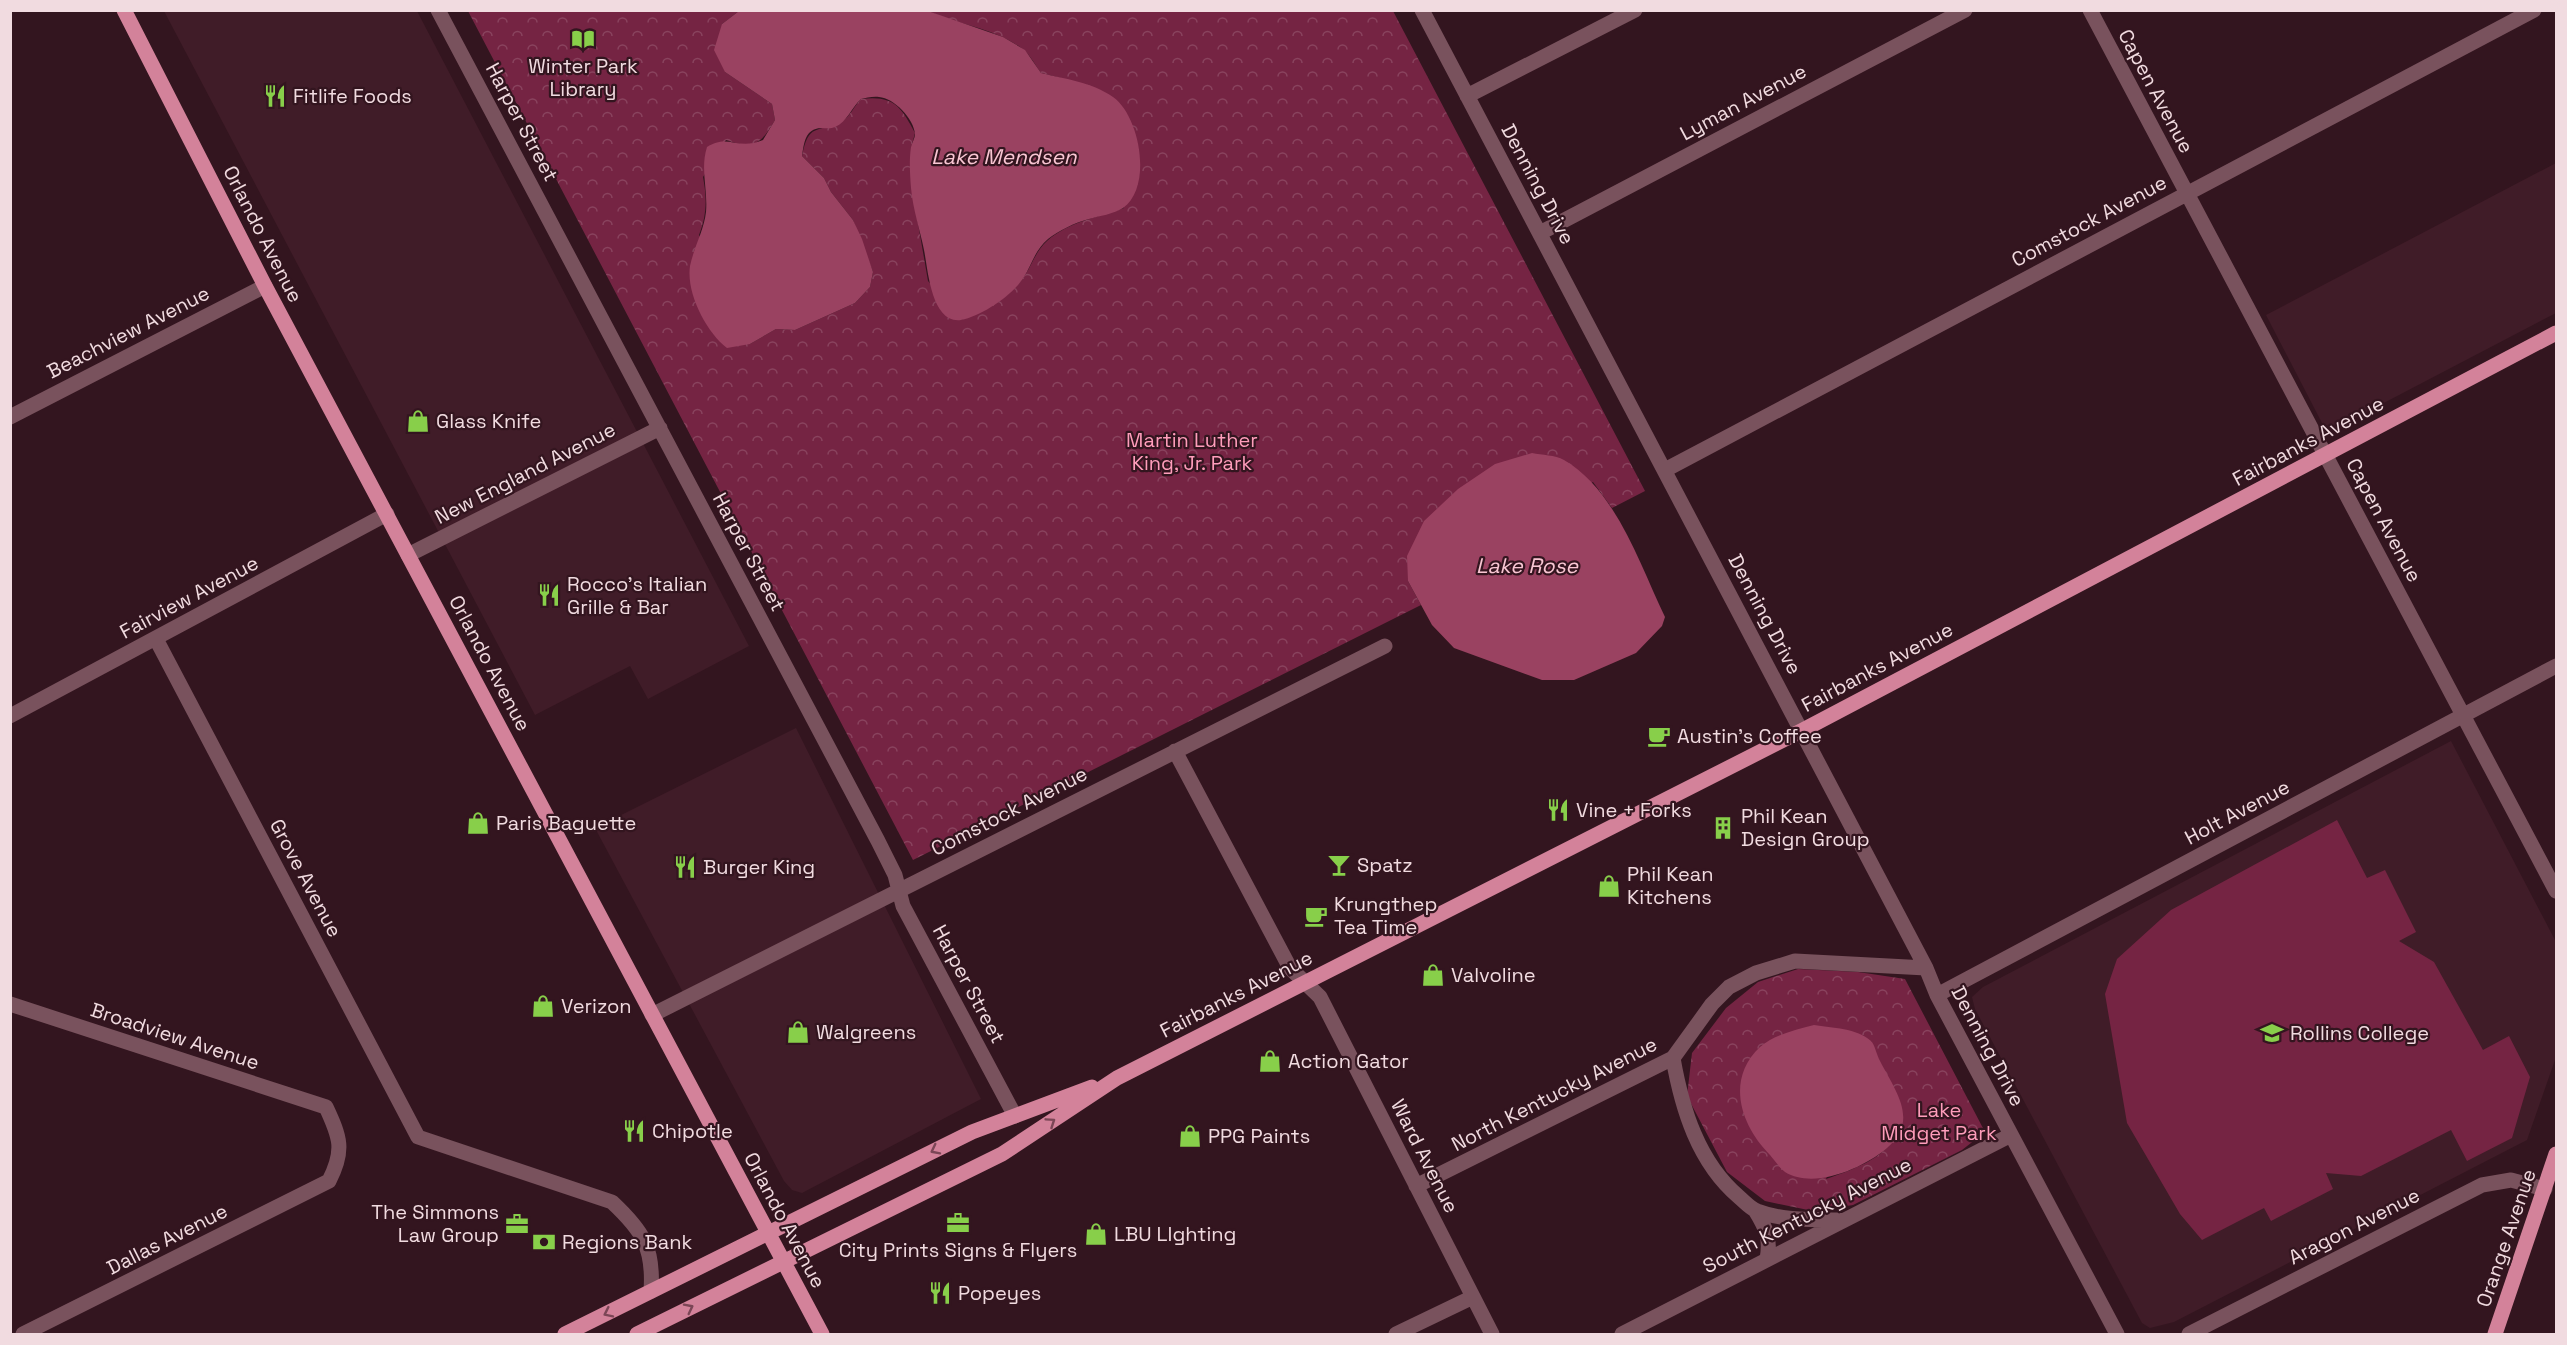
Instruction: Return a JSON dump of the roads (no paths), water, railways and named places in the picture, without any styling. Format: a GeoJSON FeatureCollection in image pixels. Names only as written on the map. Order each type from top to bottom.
{"type":"FeatureCollection","features":[{"type":"Feature","properties":{"kind":"main road","name":"Orlando Avenue"},"geometry":{"type":"LineString","coordinates":[[124,10],[265,285],[822,1335]]}},
{"type":"Feature","properties":{"kind":"main road","name":"Fairbanks Avenue"},"geometry":{"type":"LineString","coordinates":[[637,1335],[1002,1154],[1117,1078],[1803,730],[2556,333]]}},
{"type":"Feature","properties":{"kind":"main road","name":"Fairbanks Avenue"},"geometry":{"type":"LineString","coordinates":[[565,1335],[972,1132],[1117,1078]]}},
{"type":"Feature","properties":{"kind":"main road","name":"Orange Avenue"},"geometry":{"type":"LineString","coordinates":[[2495,1335],[2556,1154]]}},
{"type":"Feature","properties":{"kind":"street","name":"Harper Street"},"geometry":{"type":"LineString","coordinates":[[438,10],[895,875],[903,906],[1015,1116]]}},
{"type":"Feature","properties":{"kind":"street","name":"Denning Drive"},"geometry":{"type":"LineString","coordinates":[[1422,10],[1803,730],[1926,968],[1937,995],[2117,1335]]}},
{"type":"Feature","properties":{"kind":"street"},"geometry":{"type":"LineString","coordinates":[[1467,96],[1635,10]]}},
{"type":"Feature","properties":{"kind":"street","name":"Lyman Avenue"},"geometry":{"type":"LineString","coordinates":[[1540,232],[1965,10]]}},
{"type":"Feature","properties":{"kind":"street","name":"Capen Avenue"},"geometry":{"type":"LineString","coordinates":[[2090,10],[2465,715],[2556,891]]}},
{"type":"Feature","properties":{"kind":"street","name":"Comstock Avenue"},"geometry":{"type":"LineString","coordinates":[[1665,470],[2534,10]]}},
{"type":"Feature","properties":{"kind":"street","name":"Beachview Avenue"},"geometry":{"type":"LineString","coordinates":[[10,417],[265,285]]}},
{"type":"Feature","properties":{"kind":"street","name":"New England Avenue"},"geometry":{"type":"LineString","coordinates":[[408,555],[660,428]]}},
{"type":"Feature","properties":{"kind":"street","name":"Fairview Avenue"},"geometry":{"type":"LineString","coordinates":[[10,716],[387,514]]}},
{"type":"Feature","properties":{"kind":"street","name":"Grove Avenue"},"geometry":{"type":"LineString","coordinates":[[156,639],[418,1137],[612,1202],[633,1221],[649,1248],[653,1267],[651,1291]]}},
{"type":"Feature","properties":{"kind":"street","name":"Comstock Avenue"},"geometry":{"type":"LineString","coordinates":[[652,1015],[1384,646]]}},
{"type":"Feature","properties":{"kind":"street","name":"Holt Avenue"},"geometry":{"type":"LineString","coordinates":[[1937,995],[2556,666]]}},
{"type":"Feature","properties":{"kind":"street","name":"Ward Avenue"},"geometry":{"type":"LineString","coordinates":[[1175,751],[1290,968],[1320,997],[1492,1335]]}},
{"type":"Feature","properties":{"kind":"street","name":"North Kentucky Avenue"},"geometry":{"type":"LineString","coordinates":[[1416,1186],[1673,1058],[1712,1004],[1729,987],[1756,973],[1796,961],[1926,968]]}},
{"type":"Feature","properties":{"kind":"street","name":"Broadview Avenue"},"geometry":{"type":"LineString","coordinates":[[10,1004],[326,1107],[340,1145],[339,1162],[329,1182]]}},
{"type":"Feature","properties":{"kind":"street"},"geometry":{"type":"LineString","coordinates":[[1673,1058],[1680,1098],[1700,1149],[1724,1184],[1755,1210],[1766,1228],[1770,1242],[1767,1259]]}},
{"type":"Feature","properties":{"kind":"street","name":"South Kentucky Avenue"},"geometry":{"type":"LineString","coordinates":[[1622,1335],[1841,1220],[2011,1135]]}},
{"type":"Feature","properties":{"kind":"street","name":"Aragon Avenue"},"geometry":{"type":"LineString","coordinates":[[2189,1335],[2481,1185],[2511,1180],[2545,1189]]}},
{"type":"Feature","properties":{"kind":"street","name":"Dallas Avenue"},"geometry":{"type":"LineString","coordinates":[[23,1335],[329,1182]]}},
{"type":"Feature","properties":{"kind":"street"},"geometry":{"type":"LineString","coordinates":[[1755,1210],[1781,1218],[1841,1220]]}},
{"type":"Feature","properties":{"kind":"street"},"geometry":{"type":"LineString","coordinates":[[1396,1335],[1473,1297]]}},
{"type":"Feature","properties":{"kind":"water","name":"Lake Mendsen"},"geometry":{"type":"Polygon","coordinates":[[[739,11],[928,11],[1003,37],[1025,50],[1041,73],[1096,88],[1113,97],[1122,106],[1136,135],[1139,152],[1138,184],[1132,198],[1119,210],[1079,222],[1052,236],[1040,248],[1019,284],[1005,297],[969,318],[951,319],[937,305],[933,294],[913,204],[910,162],[911,147],[915,136],[914,128],[902,110],[891,101],[877,97],[861,99],[839,125],[816,129],[808,134],[802,156],[824,178],[831,192],[853,220],[873,272],[870,287],[855,303],[795,330],[776,329],[750,344],[727,348],[705,322],[694,300],[690,266],[706,212],[704,163],[707,147],[721,142],[746,144],[763,140],[775,120],[772,104],[725,72],[714,50],[722,24],[739,11]]]}},
{"type":"Feature","properties":{"kind":"water","name":"Lake Rose"},"geometry":{"type":"Polygon","coordinates":[[[1532,453],[1564,460],[1582,473],[1598,490],[1625,530],[1665,617],[1662,626],[1636,653],[1574,680],[1542,680],[1454,648],[1432,625],[1408,581],[1407,556],[1424,521],[1458,489],[1495,464],[1532,453]]]}},
{"type":"Feature","properties":{"kind":"water"},"geometry":{"type":"Polygon","coordinates":[[[1814,1025],[1852,1031],[1871,1041],[1898,1095],[1903,1117],[1902,1128],[1896,1138],[1876,1156],[1838,1174],[1810,1179],[1785,1172],[1760,1143],[1745,1117],[1740,1088],[1749,1060],[1760,1047],[1779,1036],[1814,1025]]]}},
{"type":"Feature","properties":{"kind":"place","name":"Winter Park Library"},"geometry":{"type":"Point","coordinates":[583,39]}},
{"type":"Feature","properties":{"kind":"place","name":"Fitlife Foods"},"geometry":{"type":"Point","coordinates":[275,96]}},
{"type":"Feature","properties":{"kind":"place","name":"Glass Knife"},"geometry":{"type":"Point","coordinates":[418,421]}},
{"type":"Feature","properties":{"kind":"place","name":"Rocco's Italian Grille & Bar"},"geometry":{"type":"Point","coordinates":[549,595]}},
{"type":"Feature","properties":{"kind":"place","name":"Austin's Coffee"},"geometry":{"type":"Point","coordinates":[1659,736]}},
{"type":"Feature","properties":{"kind":"place","name":"Vine + Forks"},"geometry":{"type":"Point","coordinates":[1558,810]}},
{"type":"Feature","properties":{"kind":"place","name":"Paris Baguette"},"geometry":{"type":"Point","coordinates":[478,823]}},
{"type":"Feature","properties":{"kind":"place","name":"Phil Kean Design Group"},"geometry":{"type":"Point","coordinates":[1723,828]}},
{"type":"Feature","properties":{"kind":"place","name":"Spatz"},"geometry":{"type":"Point","coordinates":[1339,865]}},
{"type":"Feature","properties":{"kind":"place","name":"Burger King"},"geometry":{"type":"Point","coordinates":[685,867]}},
{"type":"Feature","properties":{"kind":"place","name":"Phil Kean Kitchens"},"geometry":{"type":"Point","coordinates":[1609,886]}},
{"type":"Feature","properties":{"kind":"place","name":"Krungthep Tea Time"},"geometry":{"type":"Point","coordinates":[1316,916]}},
{"type":"Feature","properties":{"kind":"place","name":"Valvoline"},"geometry":{"type":"Point","coordinates":[1433,975]}},
{"type":"Feature","properties":{"kind":"place","name":"Verizon"},"geometry":{"type":"Point","coordinates":[543,1006]}},
{"type":"Feature","properties":{"kind":"place","name":"Walgreens"},"geometry":{"type":"Point","coordinates":[798,1032]}},
{"type":"Feature","properties":{"kind":"place","name":"Rollins College"},"geometry":{"type":"Point","coordinates":[2272,1033]}},
{"type":"Feature","properties":{"kind":"place","name":"Action Gator"},"geometry":{"type":"Point","coordinates":[1270,1061]}},
{"type":"Feature","properties":{"kind":"place","name":"Chipotle"},"geometry":{"type":"Point","coordinates":[634,1131]}},
{"type":"Feature","properties":{"kind":"place","name":"PPG Paints"},"geometry":{"type":"Point","coordinates":[1190,1136]}},
{"type":"Feature","properties":{"kind":"place","name":"City Prints Signs & Flyers"},"geometry":{"type":"Point","coordinates":[958,1223]}},
{"type":"Feature","properties":{"kind":"place","name":"The Simmons Law Group"},"geometry":{"type":"Point","coordinates":[517,1224]}},
{"type":"Feature","properties":{"kind":"place","name":"LBU LIghting"},"geometry":{"type":"Point","coordinates":[1096,1234]}},
{"type":"Feature","properties":{"kind":"place","name":"Regions Bank"},"geometry":{"type":"Point","coordinates":[544,1242]}},
{"type":"Feature","properties":{"kind":"place","name":"Popeyes"},"geometry":{"type":"Point","coordinates":[940,1293]}},
{"type":"Feature","properties":{"kind":"park label","name":"Martin Luther King, Jr. Park"},"geometry":{"type":"Point","coordinates":[1192,452]}},
{"type":"Feature","properties":{"kind":"park label","name":"Lake Midget Park"},"geometry":{"type":"Point","coordinates":[1939,1122]}}]}
